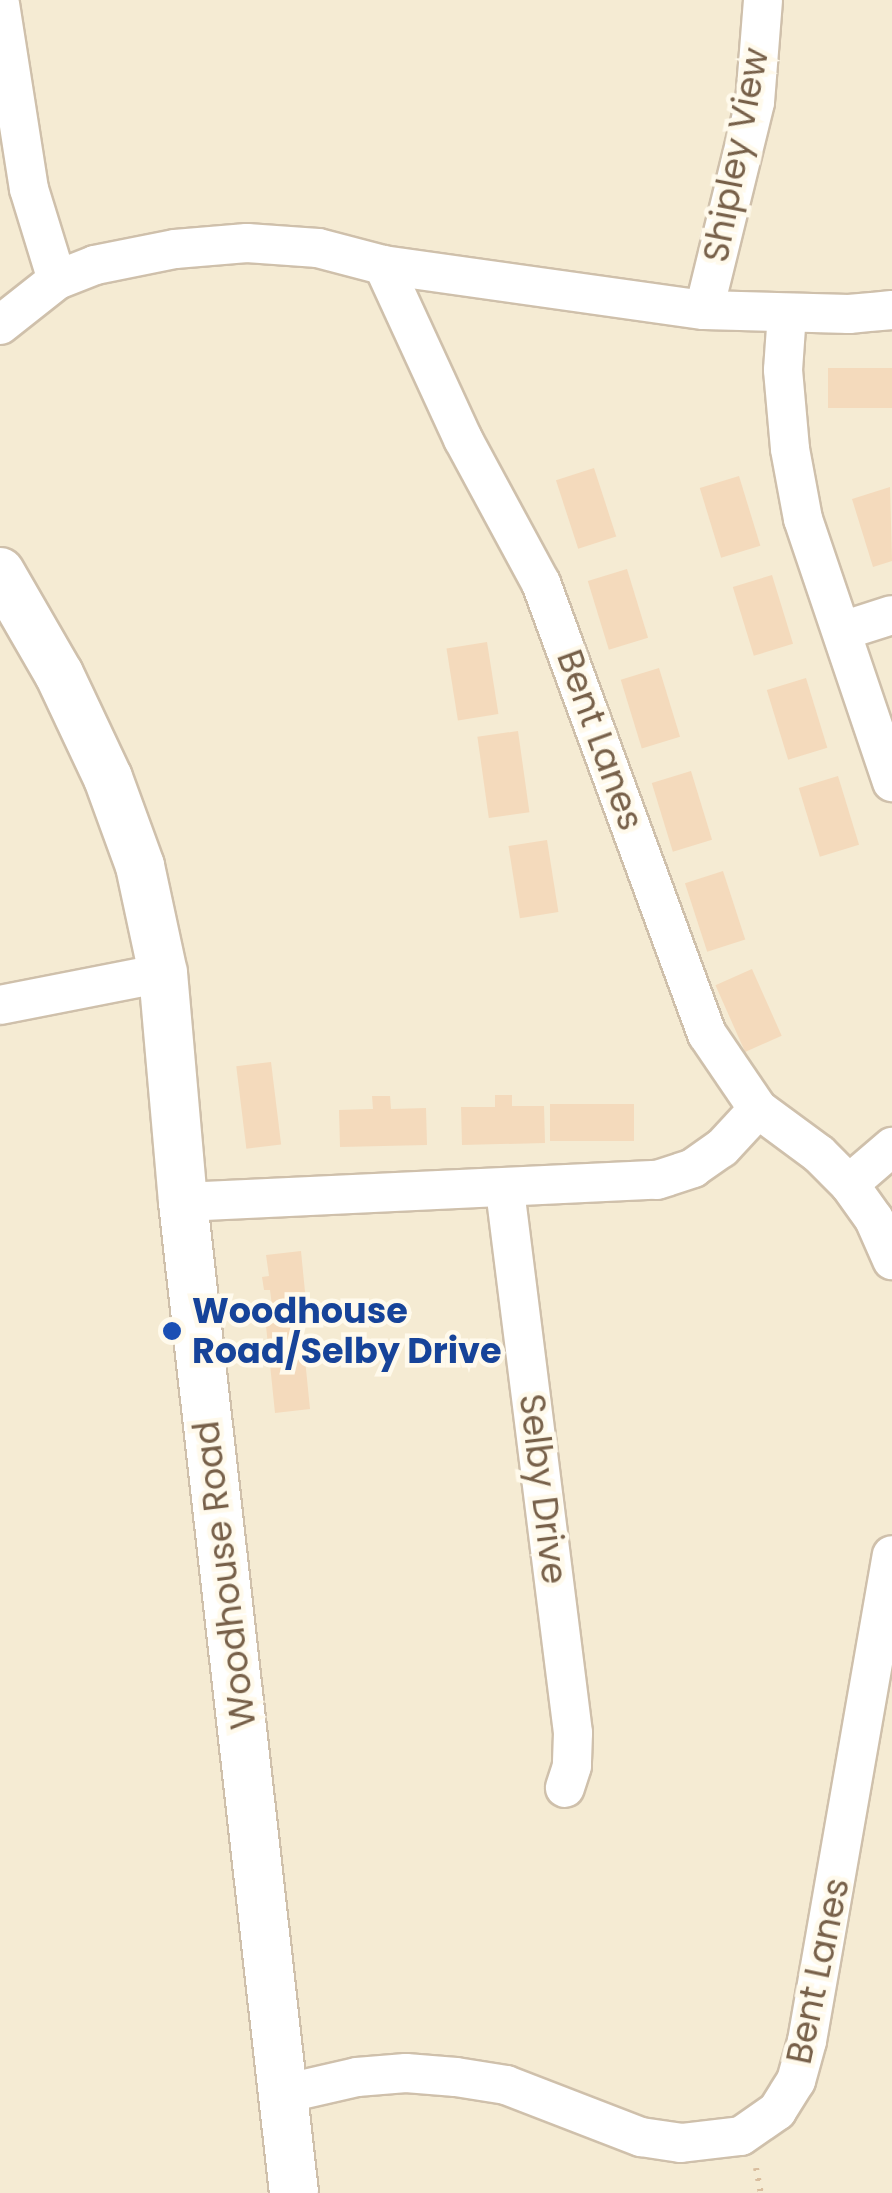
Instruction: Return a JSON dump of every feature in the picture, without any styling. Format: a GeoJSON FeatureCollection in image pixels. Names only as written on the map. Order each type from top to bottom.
{"type":"FeatureCollection","features":[{"type":"Feature","properties":{"kind":"street","name":"Shipley View"},"geometry":{"type":"LineString","coordinates":[[704,310],[754,102],[763,0]]}},
{"type":"Feature","properties":{"kind":"street"},"geometry":{"type":"LineString","coordinates":[[0,4],[28,189],[57,280]]}},
{"type":"Feature","properties":{"kind":"street"},"geometry":{"type":"LineString","coordinates":[[0,325],[57,280],[96,265],[247,243],[318,248],[383,265],[704,310],[892,310]]}},
{"type":"Feature","properties":{"kind":"street","name":"Bent Lanes"},"geometry":{"type":"LineString","coordinates":[[383,265],[463,439],[541,583],[681,973],[707,1034],[758,1109],[820,1154],[849,1184],[874,1219],[892,1260]]}},
{"type":"Feature","properties":{"kind":"street"},"geometry":{"type":"LineString","coordinates":[[787,313],[783,370],[790,449],[803,518],[892,782]]}},
{"type":"Feature","properties":{"kind":"street","name":"Woodhouse Road"},"geometry":{"type":"LineString","coordinates":[[0,572],[60,674],[108,778],[140,866],[162,973],[182,1202],[294,2193]]}},
{"type":"Feature","properties":{"kind":"street"},"geometry":{"type":"LineString","coordinates":[[842,632],[892,616]]}},
{"type":"Feature","properties":{"kind":"street"},"geometry":{"type":"LineString","coordinates":[[0,1006],[162,973]]}},
{"type":"Feature","properties":{"kind":"street"},"geometry":{"type":"LineString","coordinates":[[182,1202],[657,1180],[692,1168],[722,1148],[758,1109]]}},
{"type":"Feature","properties":{"kind":"street"},"geometry":{"type":"LineString","coordinates":[[849,1184],[892,1148]]}},
{"type":"Feature","properties":{"kind":"street","name":"Selby Drive"},"geometry":{"type":"LineString","coordinates":[[505,1190],[573,1732],[572,1766],[564,1788]]}},
{"type":"Feature","properties":{"kind":"street","name":"Bent Lanes"},"geometry":{"type":"LineString","coordinates":[[283,2094],[357,2077],[406,2073],[456,2077],[506,2085],[641,2138],[681,2143],[741,2136],[777,2111],[796,2081],[806,2041],[884,1621],[892,1556]]}},
{"type":"Feature","properties":{"kind":"shaded area"},"geometry":{"type":"Polygon","coordinates":[[[0,0],[892,0],[892,2193],[0,2193],[0,0]]]}},
{"type":"Feature","properties":{"kind":"building"},"geometry":{"type":"Polygon","coordinates":[[[828,368],[892,368],[892,408],[828,408],[828,368]]]}},
{"type":"Feature","properties":{"kind":"building"},"geometry":{"type":"Polygon","coordinates":[[[594,468],[616,536],[578,549],[556,480],[594,468]]]}},
{"type":"Feature","properties":{"kind":"building"},"geometry":{"type":"Polygon","coordinates":[[[739,476],[760,546],[721,558],[700,488],[739,476]]]}},
{"type":"Feature","properties":{"kind":"building"},"geometry":{"type":"Polygon","coordinates":[[[890,487],[892,561],[873,567],[852,499],[890,487]]]}},
{"type":"Feature","properties":{"kind":"building"},"geometry":{"type":"Polygon","coordinates":[[[627,569],[648,638],[609,650],[588,581],[627,569]]]}},
{"type":"Feature","properties":{"kind":"building"},"geometry":{"type":"Polygon","coordinates":[[[772,575],[793,644],[754,656],[733,587],[772,575]]]}},
{"type":"Feature","properties":{"kind":"building"},"geometry":{"type":"Polygon","coordinates":[[[487,642],[498,714],[458,721],[447,648],[487,642]]]}},
{"type":"Feature","properties":{"kind":"building"},"geometry":{"type":"Polygon","coordinates":[[[659,668],[680,737],[642,749],[621,680],[659,668]]]}},
{"type":"Feature","properties":{"kind":"building"},"geometry":{"type":"Polygon","coordinates":[[[806,678],[827,748],[788,760],[767,690],[806,678]]]}},
{"type":"Feature","properties":{"kind":"building"},"geometry":{"type":"Polygon","coordinates":[[[518,731],[529,812],[489,818],[477,737],[518,731]]]}},
{"type":"Feature","properties":{"kind":"building"},"geometry":{"type":"Polygon","coordinates":[[[691,771],[712,840],[673,852],[652,783],[691,771]]]}},
{"type":"Feature","properties":{"kind":"building"},"geometry":{"type":"Polygon","coordinates":[[[838,776],[859,845],[820,857],[799,788],[838,776]]]}},
{"type":"Feature","properties":{"kind":"building"},"geometry":{"type":"Polygon","coordinates":[[[547,840],[558,912],[520,918],[508,846],[547,840]]]}},
{"type":"Feature","properties":{"kind":"building"},"geometry":{"type":"Polygon","coordinates":[[[723,871],[745,939],[707,952],[685,883],[723,871]]]}},
{"type":"Feature","properties":{"kind":"building"},"geometry":{"type":"Polygon","coordinates":[[[752,969],[782,1036],[745,1052],[715,985],[752,969]]]}},
{"type":"Feature","properties":{"kind":"building"},"geometry":{"type":"Polygon","coordinates":[[[271,1062],[281,1144],[246,1149],[236,1066],[271,1062]]]}},
{"type":"Feature","properties":{"kind":"building"},"geometry":{"type":"Polygon","coordinates":[[[495,1095],[512,1095],[512,1106],[544,1106],[545,1143],[462,1145],[461,1107],[495,1107],[495,1095]]]}},
{"type":"Feature","properties":{"kind":"building"},"geometry":{"type":"Polygon","coordinates":[[[372,1096],[390,1096],[391,1109],[426,1108],[427,1145],[340,1147],[339,1110],[373,1109],[372,1096]]]}},
{"type":"Feature","properties":{"kind":"building"},"geometry":{"type":"Polygon","coordinates":[[[550,1104],[634,1104],[634,1141],[550,1141],[550,1104]]]}},
{"type":"Feature","properties":{"kind":"building"},"geometry":{"type":"Polygon","coordinates":[[[301,1251],[306,1302],[272,1306],[270,1290],[264,1290],[262,1277],[269,1276],[266,1255],[301,1251]]]}},
{"type":"Feature","properties":{"kind":"building"},"geometry":{"type":"Polygon","coordinates":[[[300,1312],[303,1340],[319,1339],[321,1358],[305,1359],[310,1409],[275,1413],[265,1316],[300,1312]]]}},
{"type":"Feature","properties":{"kind":"place","name":"Woodhouse Road/Selby Drive"},"geometry":{"type":"Point","coordinates":[172,1331]}}]}
